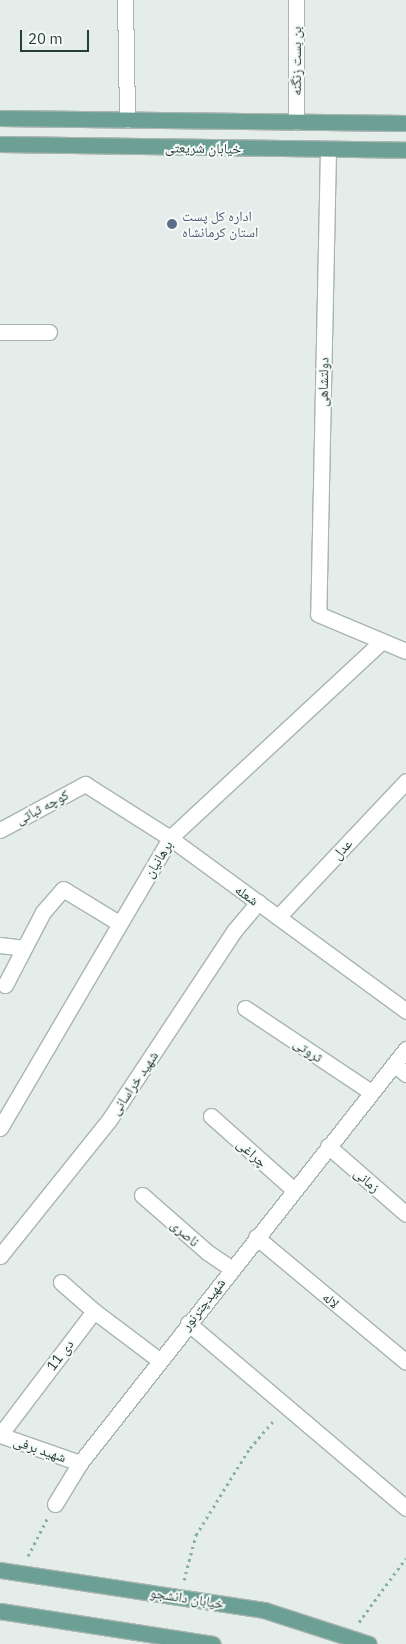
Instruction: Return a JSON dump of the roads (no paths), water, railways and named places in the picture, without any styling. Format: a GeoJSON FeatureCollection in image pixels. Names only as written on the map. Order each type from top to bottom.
{"type":"FeatureCollection","features":[{"type":"Feature","properties":{"kind":"main road","name":"خیابان شریعتی"},"geometry":{"type":"LineString","coordinates":[[0,118],[406,123]]}},
{"type":"Feature","properties":{"kind":"main road","name":"خیابان شریعتی"},"geometry":{"type":"LineString","coordinates":[[0,144],[406,150]]}},
{"type":"Feature","properties":{"kind":"main road","name":"خیابان دانشجو"},"geometry":{"type":"LineString","coordinates":[[0,1570],[264,1610],[369,1644]]}},
{"type":"Feature","properties":{"kind":"main road"},"geometry":{"type":"LineString","coordinates":[[0,1611],[212,1644]]}},
{"type":"Feature","properties":{"kind":"street"},"geometry":{"type":"LineString","coordinates":[[125,0],[127,120]]}},
{"type":"Feature","properties":{"kind":"street","name":"بن بست زنگنه"},"geometry":{"type":"LineString","coordinates":[[296,0],[296,122]]}},
{"type":"Feature","properties":{"kind":"street","name":"دولتشاهی"},"geometry":{"type":"LineString","coordinates":[[328,150],[318,614],[382,642]]}},
{"type":"Feature","properties":{"kind":"street"},"geometry":{"type":"LineString","coordinates":[[0,332],[49,332]]}},
{"type":"Feature","properties":{"kind":"street"},"geometry":{"type":"LineString","coordinates":[[382,642],[406,651]]}},
{"type":"Feature","properties":{"kind":"street","name":"برهانیان"},"geometry":{"type":"LineString","coordinates":[[3,1119],[170,838],[382,642]]}},
{"type":"Feature","properties":{"kind":"street","name":"عدل"},"geometry":{"type":"LineString","coordinates":[[278,917],[406,781]]}},
{"type":"Feature","properties":{"kind":"street","name":"شعله"},"geometry":{"type":"LineString","coordinates":[[85,784],[170,838],[406,1011]]}},
{"type":"Feature","properties":{"kind":"street","name":"کوچه ثباتی"},"geometry":{"type":"LineString","coordinates":[[0,830],[85,784]]}},
{"type":"Feature","properties":{"kind":"street"},"geometry":{"type":"LineString","coordinates":[[6,985],[43,912],[63,889],[119,924]]}},
{"type":"Feature","properties":{"kind":"street","name":"شهید خراسانی"},"geometry":{"type":"LineString","coordinates":[[0,1256],[109,1120],[234,931],[258,902]]}},
{"type":"Feature","properties":{"kind":"street"},"geometry":{"type":"LineString","coordinates":[[0,945],[24,948]]}},
{"type":"Feature","properties":{"kind":"street","name":"ثروتی"},"geometry":{"type":"LineString","coordinates":[[245,1008],[372,1092]]}},
{"type":"Feature","properties":{"kind":"street","name":"شهیدچترنور"},"geometry":{"type":"LineString","coordinates":[[55,1504],[80,1463],[159,1360],[406,1049]]}},
{"type":"Feature","properties":{"kind":"street"},"geometry":{"type":"LineString","coordinates":[[394,1064],[406,1074]]}},
{"type":"Feature","properties":{"kind":"street","name":"چراغی"},"geometry":{"type":"LineString","coordinates":[[211,1116],[294,1190]]}},
{"type":"Feature","properties":{"kind":"street","name":"زمانی"},"geometry":{"type":"LineString","coordinates":[[328,1146],[406,1214]]}},
{"type":"Feature","properties":{"kind":"street","name":"ناصری"},"geometry":{"type":"LineString","coordinates":[[142,1195],[207,1252],[231,1268]]}},
{"type":"Feature","properties":{"kind":"street","name":"لاله"},"geometry":{"type":"LineString","coordinates":[[256,1238],[406,1362]]}},
{"type":"Feature","properties":{"kind":"street"},"geometry":{"type":"LineString","coordinates":[[61,1282],[94,1311],[159,1360]]}},
{"type":"Feature","properties":{"kind":"street","name":"11 دی"},"geometry":{"type":"LineString","coordinates":[[0,1434],[94,1311]]}},
{"type":"Feature","properties":{"kind":"street"},"geometry":{"type":"LineString","coordinates":[[188,1323],[406,1508]]}},
{"type":"Feature","properties":{"kind":"street","name":"شهید برفی"},"geometry":{"type":"LineString","coordinates":[[0,1434],[80,1463]]}},
{"type":"Feature","properties":{"kind":"place","name":"اداره کل پست استان کرمانشاه"},"geometry":{"type":"Point","coordinates":[172,224]}}]}
